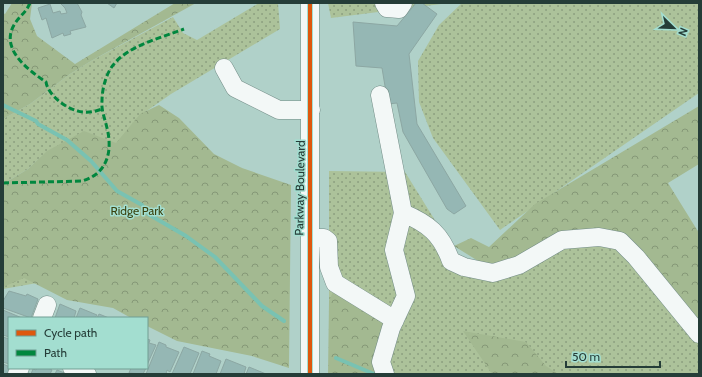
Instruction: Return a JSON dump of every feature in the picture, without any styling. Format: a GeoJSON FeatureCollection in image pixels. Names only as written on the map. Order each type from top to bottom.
{"type":"FeatureCollection","features":[{"type":"Feature","properties":{"kind":"street","name":"Parkway Boulevard"},"geometry":{"type":"LineString","coordinates":[[310,3],[310,374]]}},
{"type":"Feature","properties":{"kind":"street"},"geometry":{"type":"LineString","coordinates":[[384,3],[387,8],[398,9],[403,3]]}},
{"type":"Feature","properties":{"kind":"street"},"geometry":{"type":"LineString","coordinates":[[224,68],[235,88],[279,110],[311,110]]}},
{"type":"Feature","properties":{"kind":"street"},"geometry":{"type":"LineString","coordinates":[[380,95],[403,213],[394,250],[406,296],[395,320],[381,362],[385,374]]}},
{"type":"Feature","properties":{"kind":"street"},"geometry":{"type":"LineString","coordinates":[[403,213],[424,222],[445,244],[451,261],[464,267],[493,273],[519,265],[562,240],[599,237],[620,241],[636,257],[699,334]]}},
{"type":"Feature","properties":{"kind":"street"},"geometry":{"type":"LineString","coordinates":[[310,238],[324,238],[328,241],[329,267],[335,283],[395,320]]}},
{"type":"Feature","properties":{"kind":"street"},"geometry":{"type":"LineString","coordinates":[[74,369],[87,374]]}},
{"type":"Feature","properties":{"kind":"green space"},"geometry":{"type":"Polygon","coordinates":[[[12,3],[32,3],[30,19],[37,36],[75,64],[175,3],[196,3],[91,61],[70,74],[30,104],[3,119],[3,13],[5,14],[12,3]]]}},
{"type":"Feature","properties":{"kind":"green space"},"geometry":{"type":"Polygon","coordinates":[[[259,3],[278,3],[280,29],[171,94],[138,117],[77,276],[3,289],[3,194],[47,151],[28,169],[3,184],[3,119],[30,104],[70,74],[91,61],[173,17],[183,33],[197,40],[259,3]]]}},
{"type":"Feature","properties":{"kind":"green space"},"geometry":{"type":"Polygon","coordinates":[[[328,3],[449,3],[331,18],[328,3]]]}},
{"type":"Feature","properties":{"kind":"green space"},"geometry":{"type":"Polygon","coordinates":[[[462,3],[699,3],[699,93],[500,230],[433,138],[419,102],[418,61],[439,25],[462,3]]]}},
{"type":"Feature","properties":{"kind":"green space","name":"Ridge Park"},"geometry":{"type":"Polygon","coordinates":[[[159,105],[179,118],[214,154],[242,168],[291,185],[289,368],[252,356],[177,341],[148,326],[148,317],[129,317],[113,308],[67,300],[24,278],[3,287],[3,184],[28,169],[47,151],[84,131],[116,143],[140,114],[159,105]]]}},
{"type":"Feature","properties":{"kind":"green space"},"geometry":{"type":"Polygon","coordinates":[[[699,106],[699,164],[668,183],[699,233],[699,321],[597,232],[505,266],[483,264],[454,246],[471,238],[489,247],[535,204],[699,106]]]}},
{"type":"Feature","properties":{"kind":"green space"},"geometry":{"type":"Polygon","coordinates":[[[624,167],[699,290],[699,374],[329,374],[329,171],[405,172],[464,267],[624,167]]]}},
{"type":"Feature","properties":{"kind":"green space"},"geometry":{"type":"Polygon","coordinates":[[[336,290],[383,318],[386,330],[382,374],[328,374],[329,301],[332,294],[336,290]]]}},
{"type":"Feature","properties":{"kind":"green space"},"geometry":{"type":"Polygon","coordinates":[[[463,331],[526,342],[546,366],[558,374],[492,374],[463,331]]]}},
{"type":"Feature","properties":{"kind":"building"},"geometry":{"type":"Polygon","coordinates":[[[60,3],[77,3],[82,12],[81,15],[86,27],[70,31],[71,34],[64,36],[63,33],[52,38],[46,18],[42,20],[38,8],[50,4],[53,13],[60,11],[61,14],[67,13],[65,8],[60,3]]]}},
{"type":"Feature","properties":{"kind":"building"},"geometry":{"type":"Polygon","coordinates":[[[107,3],[117,3],[114,8],[107,3]]]}},
{"type":"Feature","properties":{"kind":"building"},"geometry":{"type":"Polygon","coordinates":[[[416,3],[422,3],[437,14],[409,54],[417,124],[466,206],[454,214],[447,209],[403,132],[397,103],[388,104],[382,68],[356,66],[353,22],[397,26],[416,3]]]}},
{"type":"Feature","properties":{"kind":"building"},"geometry":{"type":"Polygon","coordinates":[[[9,291],[26,296],[27,294],[38,299],[31,317],[3,308],[3,301],[9,291]]]}},
{"type":"Feature","properties":{"kind":"building"},"geometry":{"type":"Polygon","coordinates":[[[60,304],[76,311],[74,317],[55,317],[60,304]]]}},
{"type":"Feature","properties":{"kind":"building"},"geometry":{"type":"Polygon","coordinates":[[[80,308],[97,315],[96,317],[76,317],[80,308]]]}},
{"type":"Feature","properties":{"kind":"building"},"geometry":{"type":"Polygon","coordinates":[[[3,310],[20,317],[8,317],[8,337],[3,335],[3,310]]]}},
{"type":"Feature","properties":{"kind":"building"},"geometry":{"type":"Polygon","coordinates":[[[99,314],[106,317],[98,317],[99,314]]]}},
{"type":"Feature","properties":{"kind":"building"},"geometry":{"type":"Polygon","coordinates":[[[3,337],[8,339],[8,364],[3,362],[3,337]]]}},
{"type":"Feature","properties":{"kind":"building"},"geometry":{"type":"Polygon","coordinates":[[[148,339],[150,340],[149,343],[156,345],[148,363],[148,339]]]}},
{"type":"Feature","properties":{"kind":"building"},"geometry":{"type":"Polygon","coordinates":[[[159,342],[166,345],[166,347],[179,352],[170,372],[167,370],[166,374],[146,374],[159,342]]]}},
{"type":"Feature","properties":{"kind":"building"},"geometry":{"type":"Polygon","coordinates":[[[184,347],[199,353],[190,374],[172,374],[184,347]]]}},
{"type":"Feature","properties":{"kind":"building"},"geometry":{"type":"Polygon","coordinates":[[[202,351],[221,361],[216,374],[193,374],[202,351]]]}},
{"type":"Feature","properties":{"kind":"building"},"geometry":{"type":"Polygon","coordinates":[[[226,359],[246,367],[244,374],[220,374],[226,359]]]}},
{"type":"Feature","properties":{"kind":"building"},"geometry":{"type":"Polygon","coordinates":[[[3,364],[8,366],[8,369],[12,369],[10,374],[3,374],[3,364]]]}},
{"type":"Feature","properties":{"kind":"building"},"geometry":{"type":"Polygon","coordinates":[[[249,367],[266,374],[246,374],[249,367]]]}},
{"type":"Feature","properties":{"kind":"building"},"geometry":{"type":"Polygon","coordinates":[[[33,369],[52,370],[50,374],[31,374],[33,369]]]}},
{"type":"Feature","properties":{"kind":"building"},"geometry":{"type":"Polygon","coordinates":[[[131,369],[146,369],[143,374],[129,373],[131,369]]]}},
{"type":"Feature","properties":{"kind":"building"},"geometry":{"type":"Polygon","coordinates":[[[57,370],[67,374],[55,374],[57,370]]]}},
{"type":"Feature","properties":{"kind":"waterway"},"geometry":{"type":"LineString","coordinates":[[3,105],[36,121],[38,124],[67,140],[91,161],[117,191],[142,205],[148,214],[186,236],[215,257],[262,306],[284,321]]}},
{"type":"Feature","properties":{"kind":"waterway"},"geometry":{"type":"LineString","coordinates":[[336,358],[374,374]]}},
{"type":"Feature","properties":{"kind":"marked path"},"geometry":{"type":"LineString","coordinates":[[30,3],[14,25],[11,34],[13,50],[18,58],[24,65],[46,82],[55,97],[66,106],[77,111],[86,112],[93,112],[102,109]]}},
{"type":"Feature","properties":{"kind":"marked path"},"geometry":{"type":"LineString","coordinates":[[3,183],[82,181],[97,173],[106,161],[108,153],[109,137],[103,111],[102,96],[107,76],[111,68],[120,58],[137,47],[184,29]]}},
{"type":"Feature","properties":{"kind":"cycle path"},"geometry":{"type":"LineString","coordinates":[[310,3],[310,374]]}}]}
